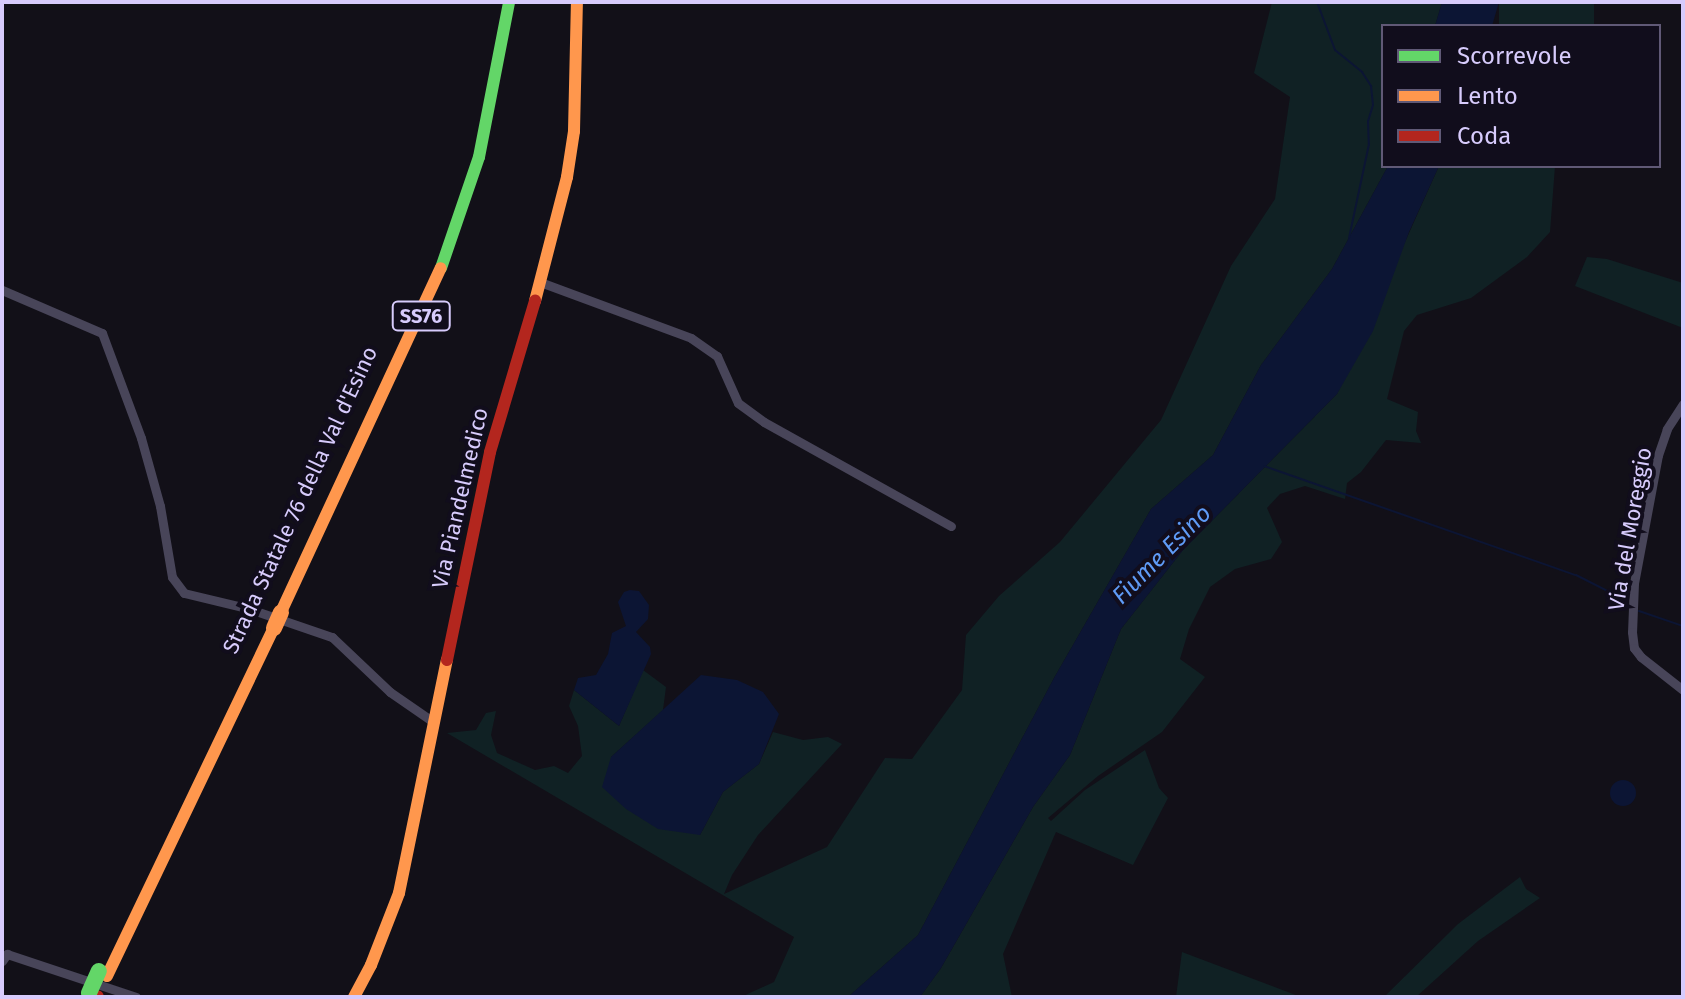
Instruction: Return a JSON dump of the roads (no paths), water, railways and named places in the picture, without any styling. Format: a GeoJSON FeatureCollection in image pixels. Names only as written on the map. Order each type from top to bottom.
{"type":"FeatureCollection","features":[{"type":"Feature","properties":{"kind":"main road","name":"Strada Statale 76 della Val d'Esino"},"geometry":{"type":"LineString","coordinates":[[273,618],[439,253],[473,139],[499,2]]}},
{"type":"Feature","properties":{"kind":"main road","name":"Strada Statale 76 della Val d'Esino"},"geometry":{"type":"LineString","coordinates":[[92,996],[447,256],[479,157],[509,2]]}},
{"type":"Feature","properties":{"kind":"main road","name":"Via Piandelmedico"},"geometry":{"type":"LineString","coordinates":[[354,997],[371,965],[399,893],[432,721],[490,452],[567,177],[574,131],[577,2]]}},
{"type":"Feature","properties":{"kind":"street"},"geometry":{"type":"LineString","coordinates":[[540,282],[691,338],[717,356],[738,403],[764,422],[951,526]]}},
{"type":"Feature","properties":{"kind":"street"},"geometry":{"type":"LineString","coordinates":[[2,290],[102,333],[141,438],[160,506],[172,577],[184,593],[250,609],[332,637],[390,692],[432,721]]}},
{"type":"Feature","properties":{"kind":"street","name":"Via del Moreggio"},"geometry":{"type":"LineString","coordinates":[[1683,404],[1667,429],[1658,455],[1634,583],[1632,632],[1634,648],[1641,657],[1683,690]]}},
{"type":"Feature","properties":{"kind":"street"},"geometry":{"type":"LineString","coordinates":[[2,961],[7,954],[136,997]]}},
{"type":"Feature","properties":{"kind":"water"},"geometry":{"type":"Polygon","coordinates":[[[1442,2],[1499,2],[1493,24],[1436,24],[1442,2]]]}},
{"type":"Feature","properties":{"kind":"water","name":"Fiume Esino"},"geometry":{"type":"Polygon","coordinates":[[[1387,168],[1438,168],[1409,232],[1373,331],[1337,394],[1183,550],[1121,629],[1070,755],[1033,807],[941,968],[920,997],[848,997],[918,935],[1054,678],[1151,509],[1213,455],[1261,365],[1332,269],[1387,168]]]}},
{"type":"Feature","properties":{"kind":"water"},"geometry":{"type":"Polygon","coordinates":[[[639,591],[649,605],[648,619],[636,632],[650,647],[651,654],[619,726],[574,690],[578,678],[596,675],[608,654],[612,633],[626,626],[618,602],[624,592],[639,591]]]}},
{"type":"Feature","properties":{"kind":"water"},"geometry":{"type":"Polygon","coordinates":[[[701,675],[737,680],[763,692],[779,714],[759,764],[723,792],[700,835],[658,829],[626,809],[602,787],[611,757],[701,675]]]}},
{"type":"Feature","properties":{"kind":"water"},"geometry":{"type":"Polygon","coordinates":[[[1623,780],[1632,784],[1636,793],[1632,802],[1623,806],[1614,802],[1610,793],[1614,784],[1623,780]]]}},
{"type":"Feature","properties":{"kind":"waterway"},"geometry":{"type":"LineString","coordinates":[[1317,2],[1335,50],[1362,72],[1371,86],[1373,105],[1368,121],[1369,144],[1349,238]]}},
{"type":"Feature","properties":{"kind":"waterway"},"geometry":{"type":"LineString","coordinates":[[1264,466],[1576,575],[1625,600]]}},
{"type":"Feature","properties":{"kind":"waterway"},"geometry":{"type":"LineString","coordinates":[[1639,611],[1683,626]]}}]}
